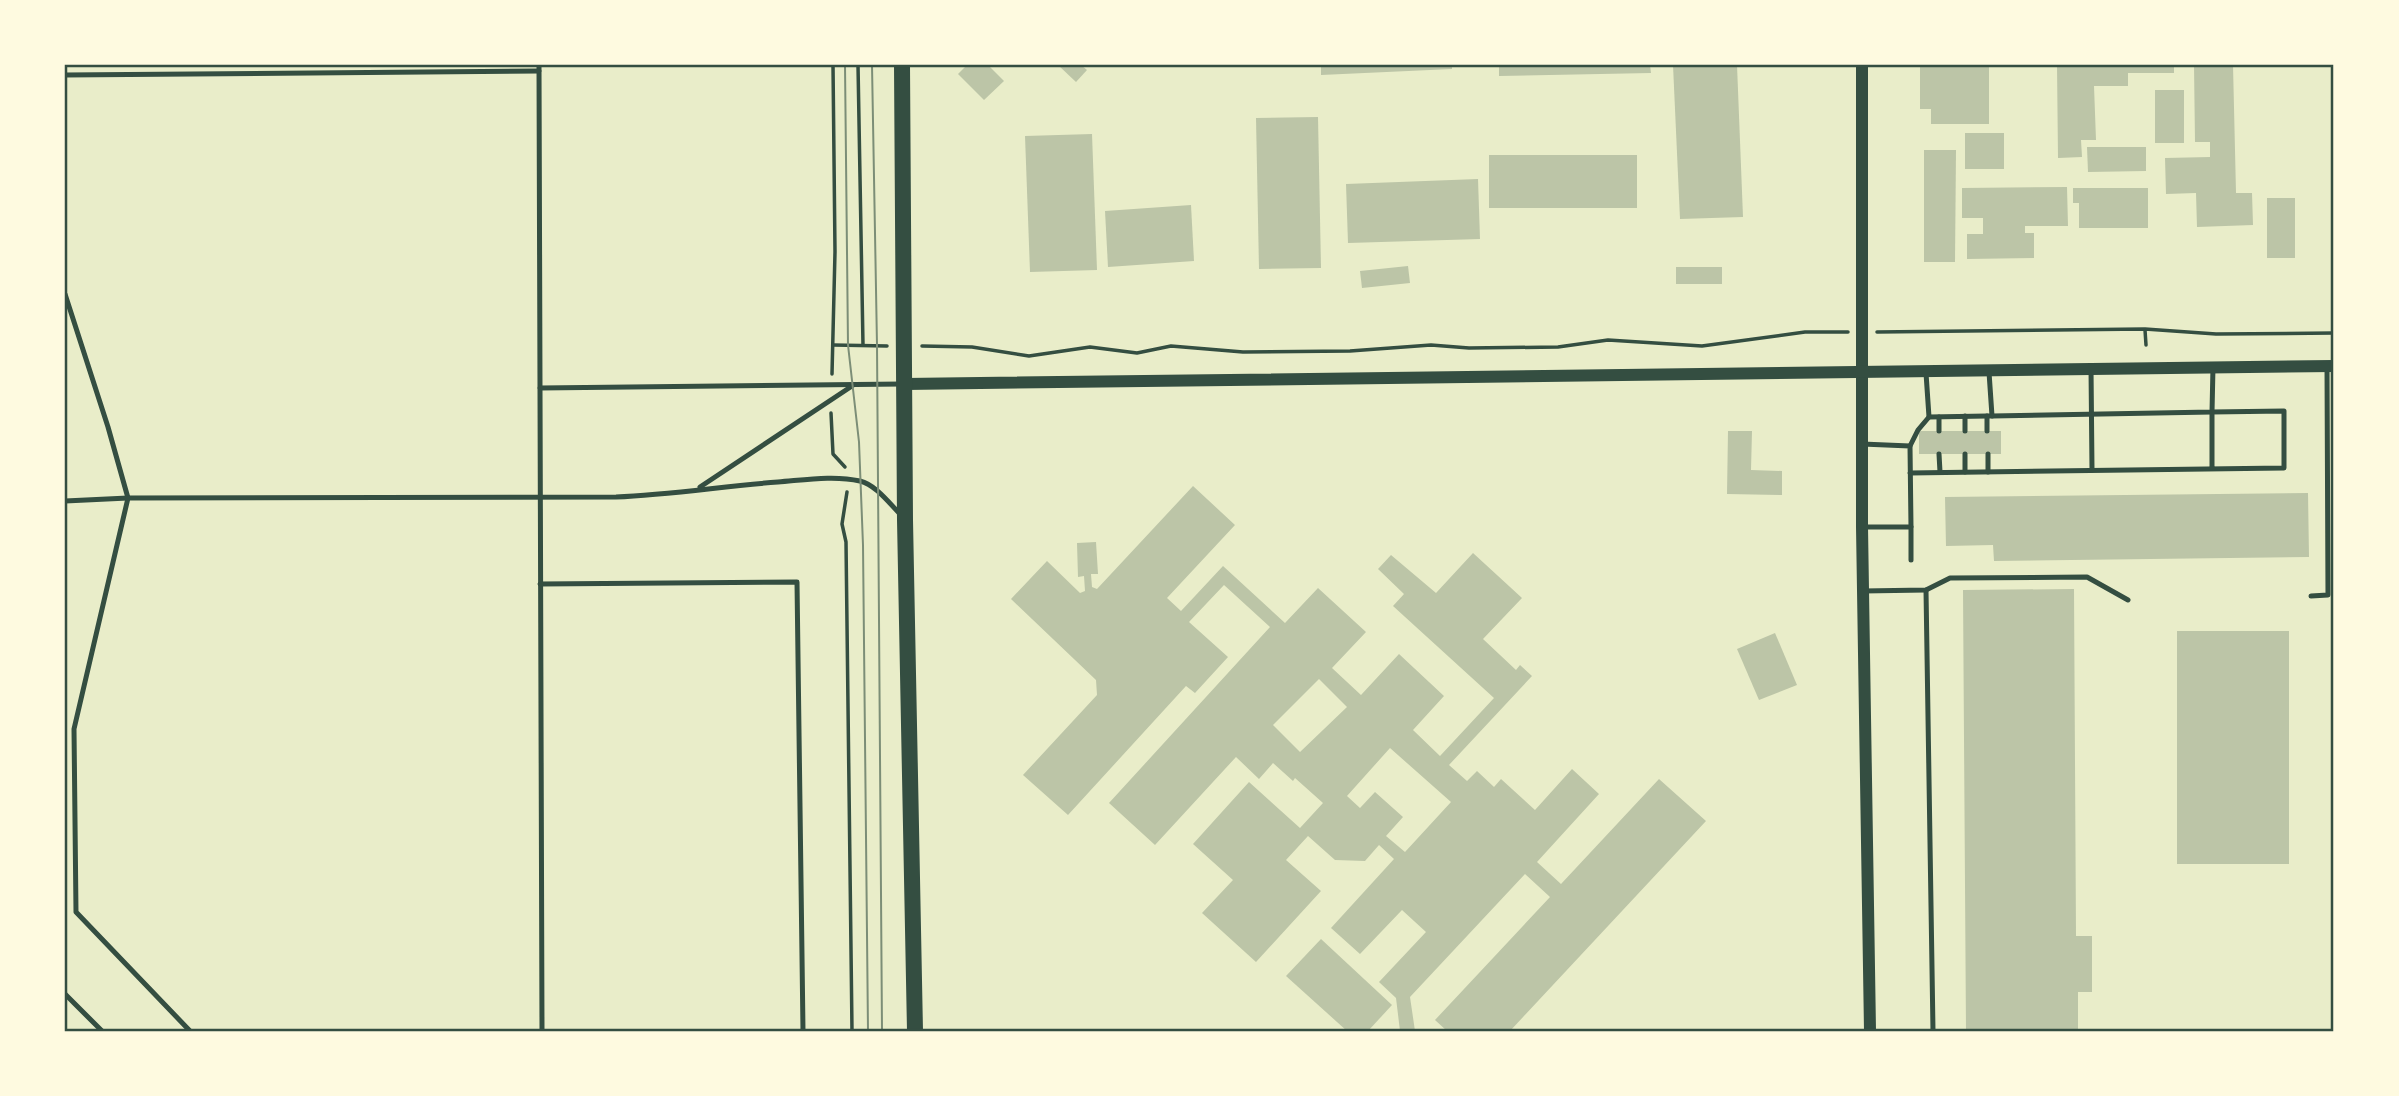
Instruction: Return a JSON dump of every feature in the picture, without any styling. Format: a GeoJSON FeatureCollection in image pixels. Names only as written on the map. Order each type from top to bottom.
{"type":"FeatureCollection","features":[{"type":"Feature","properties":{"kind":"main road"},"geometry":{"type":"LineString","coordinates":[[902,65],[905,520],[915,1031]]}},
{"type":"Feature","properties":{"kind":"street"},"geometry":{"type":"LineString","coordinates":[[1862,65],[1862,527],[1870,1031]]}},
{"type":"Feature","properties":{"kind":"street"},"geometry":{"type":"LineString","coordinates":[[905,384],[2331,366]]}},
{"type":"Feature","properties":{"kind":"lane"},"geometry":{"type":"LineString","coordinates":[[65,75],[540,68],[542,1031]]}},
{"type":"Feature","properties":{"kind":"lane"},"geometry":{"type":"LineString","coordinates":[[65,294],[105,415],[128,498],[74,729],[76,912],[190,1031]]}},
{"type":"Feature","properties":{"kind":"lane"},"geometry":{"type":"LineString","coordinates":[[2311,596],[2328,596],[2331,366]]}},
{"type":"Feature","properties":{"kind":"lane"},"geometry":{"type":"LineString","coordinates":[[2212,469],[2213,367]]}},
{"type":"Feature","properties":{"kind":"lane"},"geometry":{"type":"LineString","coordinates":[[2091,368],[2092,470]]}},
{"type":"Feature","properties":{"kind":"lane"},"geometry":{"type":"LineString","coordinates":[[1987,431],[1990,416],[1989,369]]}},
{"type":"Feature","properties":{"kind":"lane"},"geometry":{"type":"LineString","coordinates":[[1911,560],[1910,446],[1929,417],[1925,370]]}},
{"type":"Feature","properties":{"kind":"lane"},"geometry":{"type":"LineString","coordinates":[[540,388],[905,384]]}},
{"type":"Feature","properties":{"kind":"lane"},"geometry":{"type":"LineString","coordinates":[[698,488],[852,386]]}},
{"type":"Feature","properties":{"kind":"lane"},"geometry":{"type":"LineString","coordinates":[[1910,473],[2284,468],[2284,411],[1929,417]]}},
{"type":"Feature","properties":{"kind":"lane"},"geometry":{"type":"LineString","coordinates":[[1965,416],[1965,431]]}},
{"type":"Feature","properties":{"kind":"lane"},"geometry":{"type":"LineString","coordinates":[[1939,417],[1939,431]]}},
{"type":"Feature","properties":{"kind":"lane"},"geometry":{"type":"LineString","coordinates":[[1862,444],[1910,446]]}},
{"type":"Feature","properties":{"kind":"lane"},"geometry":{"type":"LineString","coordinates":[[1939,454],[1940,472]]}},
{"type":"Feature","properties":{"kind":"lane"},"geometry":{"type":"LineString","coordinates":[[1965,454],[1965,472]]}},
{"type":"Feature","properties":{"kind":"lane"},"geometry":{"type":"LineString","coordinates":[[1988,454],[1988,472]]}},
{"type":"Feature","properties":{"kind":"lane"},"geometry":{"type":"LineString","coordinates":[[65,501],[128,498],[660,495],[698,488],[804,480],[861,481],[877,491],[905,520]]}},
{"type":"Feature","properties":{"kind":"lane"},"geometry":{"type":"LineString","coordinates":[[1862,527],[1911,527]]}},
{"type":"Feature","properties":{"kind":"lane"},"geometry":{"type":"LineString","coordinates":[[1863,591],[1926,590],[1950,578],[2087,577],[2128,600]]}},
{"type":"Feature","properties":{"kind":"lane"},"geometry":{"type":"LineString","coordinates":[[540,584],[797,582],[803,1031]]}},
{"type":"Feature","properties":{"kind":"lane"},"geometry":{"type":"LineString","coordinates":[[1926,590],[1933,1031]]}},
{"type":"Feature","properties":{"kind":"lane"},"geometry":{"type":"LineString","coordinates":[[65,994],[102,1031]]}},
{"type":"Feature","properties":{"kind":"path"},"geometry":{"type":"LineString","coordinates":[[833,65],[833,364]]}},
{"type":"Feature","properties":{"kind":"path"},"geometry":{"type":"LineString","coordinates":[[858,65],[863,345]]}},
{"type":"Feature","properties":{"kind":"path"},"geometry":{"type":"LineString","coordinates":[[2145,329],[2146,345]]}},
{"type":"Feature","properties":{"kind":"path"},"geometry":{"type":"LineString","coordinates":[[947,347],[972,347],[1029,356],[1090,347],[1137,353],[1171,346],[1243,352],[1350,351],[1431,345],[1469,348],[1558,347],[1608,340],[1702,346],[1805,332],[2145,329],[2216,334],[2334,333]]}},
{"type":"Feature","properties":{"kind":"path"},"geometry":{"type":"LineString","coordinates":[[831,411],[833,454],[846,470]]}},
{"type":"Feature","properties":{"kind":"path"},"geometry":{"type":"LineString","coordinates":[[847,493],[842,524],[846,542],[852,1031]]}},
{"type":"Feature","properties":{"kind":"building"},"geometry":{"type":"Polygon","coordinates":[[[967,65],[988,65],[1004,81],[984,100],[958,74],[967,65]]]}},
{"type":"Feature","properties":{"kind":"building"},"geometry":{"type":"Polygon","coordinates":[[[1058,65],[1081,65],[1087,70],[1076,82],[1058,65]]]}},
{"type":"Feature","properties":{"kind":"building"},"geometry":{"type":"Polygon","coordinates":[[[1321,65],[1452,65],[1452,69],[1321,75],[1321,65]]]}},
{"type":"Feature","properties":{"kind":"building"},"geometry":{"type":"Polygon","coordinates":[[[1499,65],[1650,65],[1651,73],[1499,76],[1499,65]]]}},
{"type":"Feature","properties":{"kind":"building"},"geometry":{"type":"Polygon","coordinates":[[[1673,65],[1737,65],[1743,217],[1680,219],[1673,65]]]}},
{"type":"Feature","properties":{"kind":"building"},"geometry":{"type":"Polygon","coordinates":[[[1920,65],[1989,65],[1989,124],[1931,124],[1931,109],[1920,109],[1920,65]]]}},
{"type":"Feature","properties":{"kind":"building"},"geometry":{"type":"Polygon","coordinates":[[[2057,65],[2174,65],[2174,73],[2128,73],[2128,86],[2094,86],[2096,140],[2081,140],[2082,157],[2058,158],[2057,65]]]}},
{"type":"Feature","properties":{"kind":"building"},"geometry":{"type":"Polygon","coordinates":[[[2194,65],[2233,65],[2236,193],[2252,193],[2253,225],[2197,227],[2196,193],[2166,194],[2165,158],[2210,157],[2210,142],[2195,142],[2194,65]]]}},
{"type":"Feature","properties":{"kind":"building"},"geometry":{"type":"Polygon","coordinates":[[[2155,90],[2184,90],[2184,143],[2155,143],[2155,90]]]}},
{"type":"Feature","properties":{"kind":"building"},"geometry":{"type":"Polygon","coordinates":[[[1318,117],[1321,268],[1259,269],[1256,118],[1318,117]]]}},
{"type":"Feature","properties":{"kind":"building"},"geometry":{"type":"Polygon","coordinates":[[[1965,133],[2004,133],[2004,169],[1965,169],[1965,133]]]}},
{"type":"Feature","properties":{"kind":"building"},"geometry":{"type":"Polygon","coordinates":[[[1092,134],[1097,270],[1030,272],[1025,136],[1092,134]]]}},
{"type":"Feature","properties":{"kind":"building"},"geometry":{"type":"Polygon","coordinates":[[[2087,147],[2146,147],[2146,171],[2088,172],[2087,147]]]}},
{"type":"Feature","properties":{"kind":"building"},"geometry":{"type":"Polygon","coordinates":[[[1924,150],[1956,150],[1955,262],[1924,262],[1924,150]]]}},
{"type":"Feature","properties":{"kind":"building"},"geometry":{"type":"Polygon","coordinates":[[[1489,155],[1637,155],[1637,208],[1489,208],[1489,155]]]}},
{"type":"Feature","properties":{"kind":"building"},"geometry":{"type":"Polygon","coordinates":[[[1478,179],[1480,239],[1348,243],[1346,184],[1478,179]]]}},
{"type":"Feature","properties":{"kind":"building"},"geometry":{"type":"Polygon","coordinates":[[[2067,187],[2068,226],[2025,226],[2025,233],[2034,233],[2034,258],[1967,259],[1967,234],[1983,234],[1983,218],[1962,218],[1962,188],[2067,187]]]}},
{"type":"Feature","properties":{"kind":"building"},"geometry":{"type":"Polygon","coordinates":[[[2073,188],[2148,188],[2148,228],[2079,228],[2079,203],[2073,203],[2073,188]]]}},
{"type":"Feature","properties":{"kind":"building"},"geometry":{"type":"Polygon","coordinates":[[[2267,198],[2295,198],[2295,258],[2267,258],[2267,198]]]}},
{"type":"Feature","properties":{"kind":"building"},"geometry":{"type":"Polygon","coordinates":[[[1191,205],[1194,261],[1108,267],[1105,211],[1191,205]]]}},
{"type":"Feature","properties":{"kind":"building"},"geometry":{"type":"Polygon","coordinates":[[[1408,266],[1410,283],[1362,288],[1360,271],[1408,266]]]}},
{"type":"Feature","properties":{"kind":"building"},"geometry":{"type":"Polygon","coordinates":[[[1676,267],[1722,267],[1722,284],[1676,284],[1676,267]]]}},
{"type":"Feature","properties":{"kind":"building"},"geometry":{"type":"Polygon","coordinates":[[[1728,431],[1752,431],[1751,470],[1782,471],[1782,495],[1727,494],[1728,431]]]}},
{"type":"Feature","properties":{"kind":"building"},"geometry":{"type":"Polygon","coordinates":[[[1919,431],[2001,431],[2001,454],[1919,454],[1919,431]]]}},
{"type":"Feature","properties":{"kind":"building"},"geometry":{"type":"Polygon","coordinates":[[[1193,486],[1235,525],[1167,598],[1181,611],[1223,566],[1285,623],[1318,588],[1366,632],[1332,668],[1361,695],[1399,654],[1444,696],[1413,730],[1440,756],[1494,698],[1393,606],[1404,594],[1378,569],[1391,555],[1436,593],[1473,553],[1522,598],[1483,639],[1516,670],[1520,665],[1532,676],[1449,765],[1467,781],[1477,771],[1494,787],[1501,779],[1535,810],[1572,769],[1599,794],[1537,862],[1561,884],[1659,779],[1706,821],[1510,1031],[1447,1031],[1435,1020],[1550,897],[1525,874],[1410,997],[1415,1031],[1400,1031],[1396,998],[1379,982],[1426,932],[1402,910],[1360,954],[1331,928],[1394,859],[1379,845],[1365,861],[1335,860],[1308,836],[1286,860],[1321,891],[1256,962],[1202,913],[1233,880],[1193,844],[1249,782],[1300,828],[1323,803],[1295,778],[1293,781],[1273,763],[1259,779],[1236,757],[1155,845],[1109,803],[1270,627],[1224,585],[1189,622],[1228,657],[1195,693],[1186,686],[1068,815],[1023,775],[1097,695],[1096,680],[1011,599],[1047,561],[1080,593],[1085,591],[1084,576],[1078,577],[1077,543],[1096,542],[1098,574],[1091,574],[1092,587],[1097,589],[1193,486]],[[1319,679],[1273,725],[1300,752],[1347,707],[1319,679]],[[1390,748],[1347,796],[1360,808],[1375,792],[1403,817],[1386,836],[1405,852],[1451,802],[1390,748]]]}},
{"type":"Feature","properties":{"kind":"building"},"geometry":{"type":"Polygon","coordinates":[[[2308,493],[2309,557],[1994,561],[1993,545],[1946,546],[1945,497],[2308,493]]]}},
{"type":"Feature","properties":{"kind":"building"},"geometry":{"type":"Polygon","coordinates":[[[2074,589],[2076,936],[2092,936],[2092,992],[2078,992],[2078,1031],[1966,1031],[1963,590],[2074,589]]]}},
{"type":"Feature","properties":{"kind":"building"},"geometry":{"type":"Polygon","coordinates":[[[2177,631],[2289,631],[2289,864],[2177,864],[2177,631]]]}},
{"type":"Feature","properties":{"kind":"building"},"geometry":{"type":"Polygon","coordinates":[[[1775,633],[1797,685],[1759,700],[1737,649],[1775,633]]]}},
{"type":"Feature","properties":{"kind":"building"},"geometry":{"type":"Polygon","coordinates":[[[1321,939],[1392,1005],[1368,1031],[1347,1031],[1286,976],[1321,939]]]}},
{"type":"Feature","properties":{"kind":"tram line"},"geometry":{"type":"LineString","coordinates":[[845,65],[848,345],[859,442],[863,545],[868,1031]]}},
{"type":"Feature","properties":{"kind":"tram line"},"geometry":{"type":"LineString","coordinates":[[872,65],[877,345],[882,1031]]}}]}
